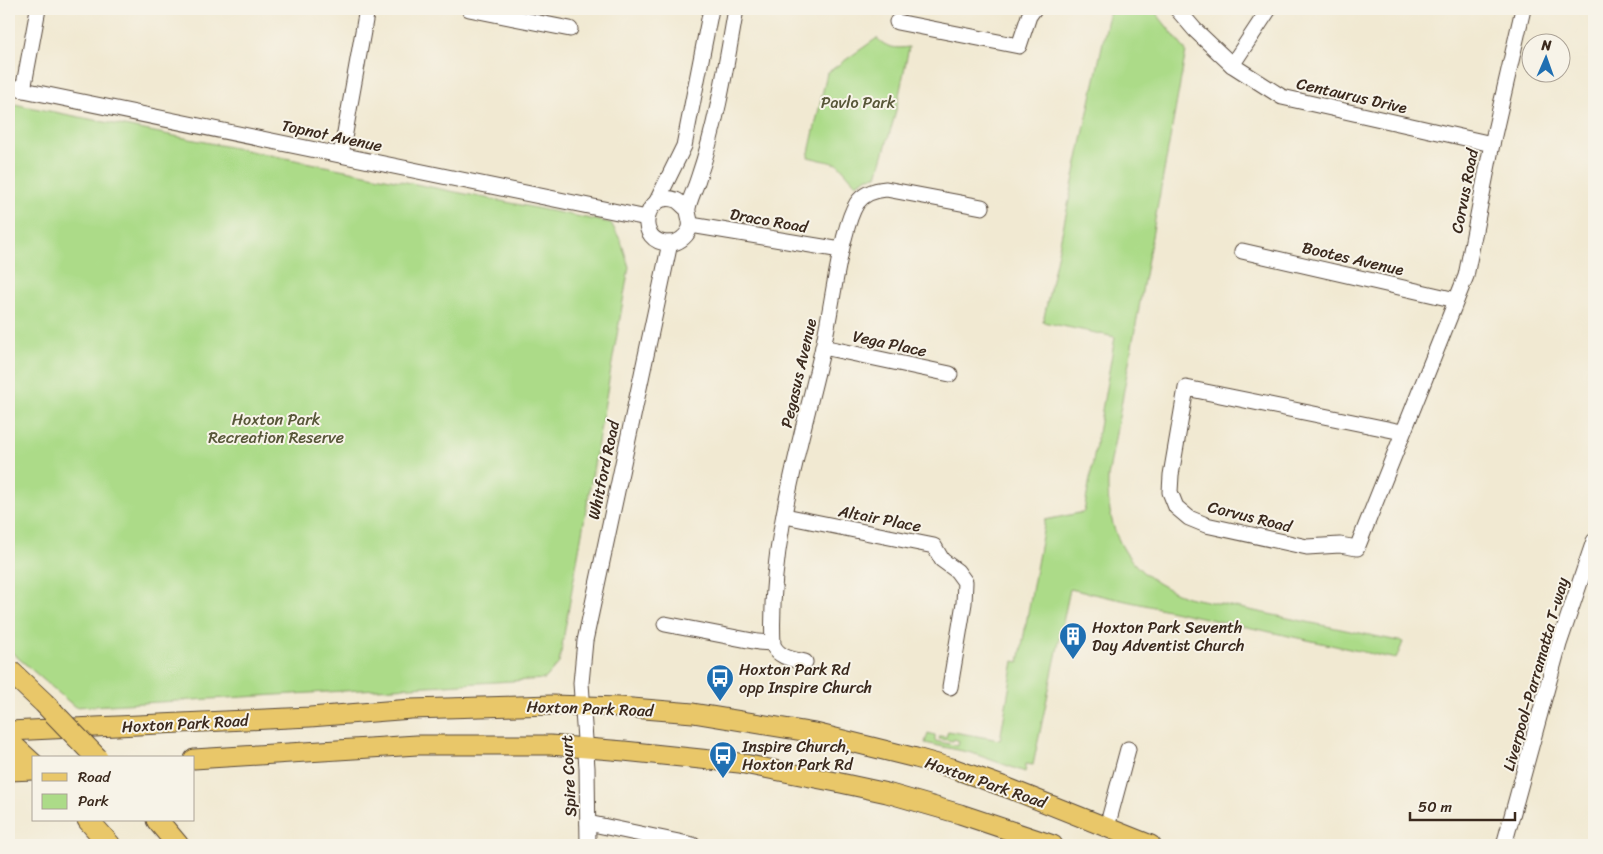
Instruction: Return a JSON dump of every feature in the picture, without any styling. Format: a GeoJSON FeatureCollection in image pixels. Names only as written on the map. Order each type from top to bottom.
{"type":"FeatureCollection","features":[{"type":"Feature","properties":{"kind":"highway"},"geometry":{"type":"LineString","coordinates":[[9,670],[95,756]]}},
{"type":"Feature","properties":{"kind":"highway"},"geometry":{"type":"LineString","coordinates":[[9,742],[32,763]]}},
{"type":"Feature","properties":{"kind":"highway"},"geometry":{"type":"LineString","coordinates":[[90,822],[110,845]]}},
{"type":"Feature","properties":{"kind":"highway"},"geometry":{"type":"LineString","coordinates":[[158,822],[178,845]]}},
{"type":"Feature","properties":{"kind":"main road","name":"Hoxton Park Road"},"geometry":{"type":"LineString","coordinates":[[9,732],[310,717],[411,709],[552,705],[693,713],[790,728],[859,743],[952,768],[1061,808],[1151,845]]}},
{"type":"Feature","properties":{"kind":"main road"},"geometry":{"type":"LineString","coordinates":[[195,759],[418,745],[585,747],[739,763],[879,791],[958,819],[1053,845]]}},
{"type":"Feature","properties":{"kind":"main road"},"geometry":{"type":"LineString","coordinates":[[9,771],[32,770]]}},
{"type":"Feature","properties":{"kind":"street"},"geometry":{"type":"LineString","coordinates":[[16,89],[38,9]]}},
{"type":"Feature","properties":{"kind":"street"},"geometry":{"type":"LineString","coordinates":[[341,155],[367,9]]}},
{"type":"Feature","properties":{"kind":"street"},"geometry":{"type":"LineString","coordinates":[[469,9],[570,29]]}},
{"type":"Feature","properties":{"kind":"street"},"geometry":{"type":"LineString","coordinates":[[711,9],[684,146],[656,203],[648,212],[646,225],[651,235],[662,242],[674,243],[684,238],[689,230],[689,217],[714,130],[736,9]]}},
{"type":"Feature","properties":{"kind":"street"},"geometry":{"type":"LineString","coordinates":[[897,22],[1019,46],[1028,16],[1034,9]]}},
{"type":"Feature","properties":{"kind":"street","name":"Centaurus Drive"},"geometry":{"type":"LineString","coordinates":[[1177,9],[1195,30],[1232,65],[1282,97],[1492,144]]}},
{"type":"Feature","properties":{"kind":"street"},"geometry":{"type":"LineString","coordinates":[[1232,65],[1269,9]]}},
{"type":"Feature","properties":{"kind":"street","name":"Corvus Road"},"geometry":{"type":"LineString","coordinates":[[1402,432],[1186,388],[1171,475],[1170,492],[1176,507],[1189,518],[1206,525],[1307,548],[1340,545],[1357,548],[1466,276],[1492,144],[1523,9]]}},
{"type":"Feature","properties":{"kind":"street","name":"Topnot Avenue"},"geometry":{"type":"LineString","coordinates":[[16,89],[647,218]]}},
{"type":"Feature","properties":{"kind":"street","name":"Pegasus Avenue"},"geometry":{"type":"LineString","coordinates":[[772,642],[774,588],[785,516],[804,423],[823,346],[842,250],[852,212],[866,194],[876,190],[899,190],[982,207]]}},
{"type":"Feature","properties":{"kind":"street"},"geometry":{"type":"LineString","coordinates":[[656,203],[668,199],[677,201],[689,217]]}},
{"type":"Feature","properties":{"kind":"street","name":"Draco Road"},"geometry":{"type":"LineString","coordinates":[[689,217],[842,250]]}},
{"type":"Feature","properties":{"kind":"street","name":"Whitford Road"},"geometry":{"type":"LineString","coordinates":[[582,706],[581,683],[585,641],[670,243]]}},
{"type":"Feature","properties":{"kind":"street","name":"Bootes Avenue"},"geometry":{"type":"LineString","coordinates":[[1242,251],[1456,300]]}},
{"type":"Feature","properties":{"kind":"street","name":"Vega Place"},"geometry":{"type":"LineString","coordinates":[[823,346],[950,374]]}},
{"type":"Feature","properties":{"kind":"street","name":"Altair Place"},"geometry":{"type":"LineString","coordinates":[[785,516],[934,546],[942,560],[957,571],[965,582],[964,603],[950,687]]}},
{"type":"Feature","properties":{"kind":"street","name":"Liverpool–Parramatta T-way"},"geometry":{"type":"LineString","coordinates":[[1504,845],[1560,644],[1594,541]]}},
{"type":"Feature","properties":{"kind":"street"},"geometry":{"type":"LineString","coordinates":[[665,624],[743,639],[772,642],[776,652],[788,658],[805,662]]}},
{"type":"Feature","properties":{"kind":"street","name":"Spire Court"},"geometry":{"type":"LineString","coordinates":[[582,706],[587,768],[588,845]]}},
{"type":"Feature","properties":{"kind":"street"},"geometry":{"type":"LineString","coordinates":[[1106,827],[1128,749]]}},
{"type":"Feature","properties":{"kind":"street"},"geometry":{"type":"LineString","coordinates":[[588,823],[693,845]]}},
{"type":"Feature","properties":{"kind":"green space"},"geometry":{"type":"Polygon","coordinates":[[[1110,9],[1153,9],[1186,51],[1108,477],[1108,499],[1111,519],[1117,536],[1125,552],[1136,566],[1150,578],[1187,597],[1403,642],[1396,659],[1070,589],[1033,765],[1026,764],[1025,772],[972,753],[925,743],[928,733],[935,735],[935,741],[958,746],[959,741],[954,739],[953,741],[939,739],[940,736],[946,737],[948,731],[1000,740],[1014,661],[1019,662],[1045,520],[1084,512],[1115,337],[1043,322],[1110,9]]]}},
{"type":"Feature","properties":{"kind":"green space","name":"Pavlo Park"},"geometry":{"type":"Polygon","coordinates":[[[877,38],[891,47],[909,47],[895,115],[877,176],[868,177],[856,184],[838,164],[808,157],[827,73],[877,38]]]}},
{"type":"Feature","properties":{"kind":"green space","name":"Hoxton Park Recreation Reserve"},"geometry":{"type":"Polygon","coordinates":[[[9,103],[611,223],[621,241],[629,267],[559,663],[545,679],[75,707],[9,650],[9,103]]]}},
{"type":"Feature","properties":{"kind":"place","name":"Hoxton Park Seventh Day Adventist Church"},"geometry":{"type":"Point","coordinates":[1073,660]}},
{"type":"Feature","properties":{"kind":"place","name":"Hoxton Park Rd opp Inspire Church"},"geometry":{"type":"Point","coordinates":[720,702]}},
{"type":"Feature","properties":{"kind":"place","name":"Inspire Church, Hoxton Park Rd"},"geometry":{"type":"Point","coordinates":[723,779]}}]}
